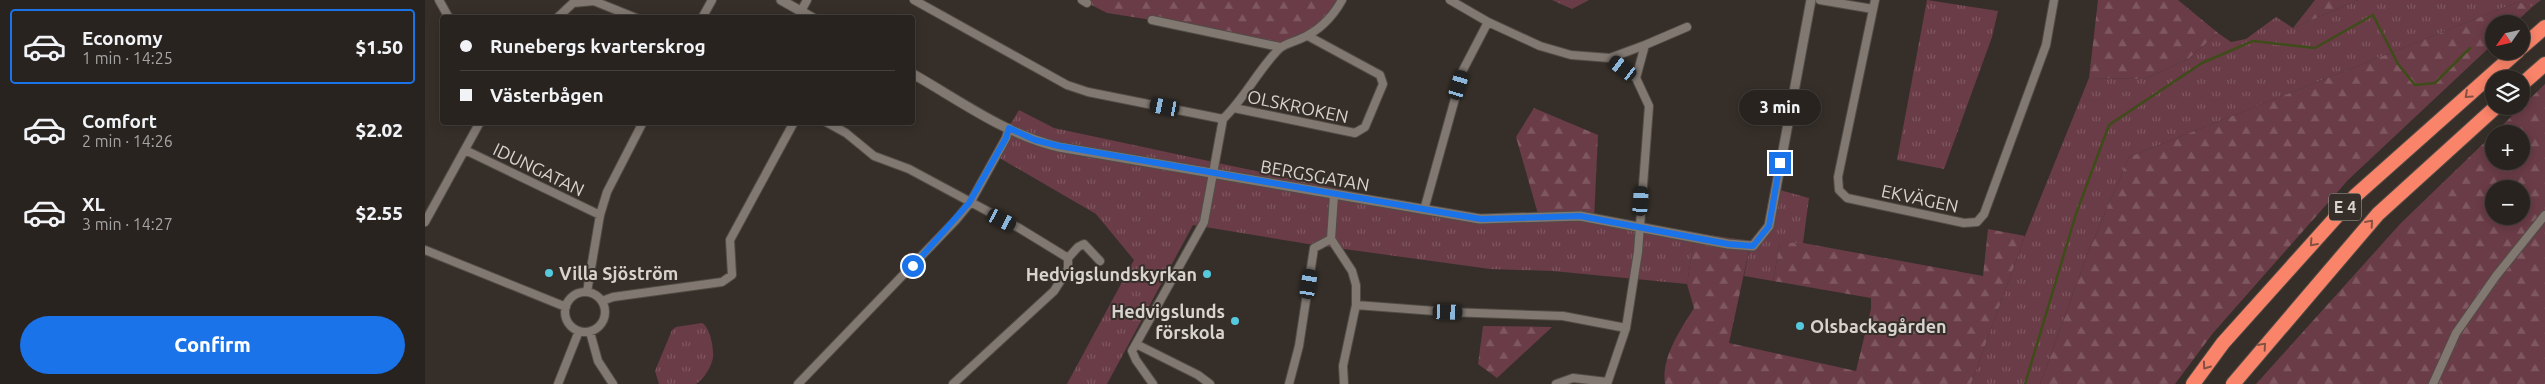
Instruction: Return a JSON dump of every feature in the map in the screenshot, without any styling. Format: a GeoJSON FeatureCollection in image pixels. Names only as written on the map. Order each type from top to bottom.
{"type":"FeatureCollection","features":[{"type":"Feature","properties":{"kind":"highway"},"geometry":{"type":"LineString","coordinates":[[2530,40],[2545,27]]}},
{"type":"Feature","properties":{"kind":"highway","name":"E 4"},"geometry":{"type":"LineString","coordinates":[[2193,384],[2223,343],[2355,196],[2508,60]]}},
{"type":"Feature","properties":{"kind":"highway"},"geometry":{"type":"LineString","coordinates":[[2530,77],[2545,64]]}},
{"type":"Feature","properties":{"kind":"highway","name":"E 4"},"geometry":{"type":"LineString","coordinates":[[2233,384],[2250,361],[2378,214],[2487,115]]}},
{"type":"Feature","properties":{"kind":"street"},"geometry":{"type":"LineString","coordinates":[[439,0],[447,15]]}},
{"type":"Feature","properties":{"kind":"street"},"geometry":{"type":"LineString","coordinates":[[704,15],[712,0]]}},
{"type":"Feature","properties":{"kind":"street"},"geometry":{"type":"LineString","coordinates":[[781,0],[808,15]]}},
{"type":"Feature","properties":{"kind":"street"},"geometry":{"type":"LineString","coordinates":[[801,11],[807,0]]}},
{"type":"Feature","properties":{"kind":"street"},"geometry":{"type":"LineString","coordinates":[[914,0],[1067,85],[1088,92],[1223,119]]}},
{"type":"Feature","properties":{"kind":"street"},"geometry":{"type":"LineString","coordinates":[[1153,384],[1133,355],[1137,344],[1204,222],[1223,119],[1235,108],[1280,47],[1308,36],[1334,15],[1342,0]]}},
{"type":"Feature","properties":{"kind":"street"},"geometry":{"type":"LineString","coordinates":[[1450,0],[1488,22],[1540,46],[1571,56],[1610,58],[1687,27]]}},
{"type":"Feature","properties":{"kind":"street","name":"BERGSGATAN"},"geometry":{"type":"LineString","coordinates":[[915,75],[1009,128],[1049,144],[1214,175],[1481,219],[1580,216],[1728,244],[1753,246],[1769,226],[1811,0]]}},
{"type":"Feature","properties":{"kind":"street"},"geometry":{"type":"LineString","coordinates":[[1819,0],[1873,9]]}},
{"type":"Feature","properties":{"kind":"street","name":"EKVÄGEN"},"geometry":{"type":"LineString","coordinates":[[1875,0],[1838,177],[1839,190],[1847,198],[1964,223],[1977,222],[1984,214],[2046,46],[2055,0]]}},
{"type":"Feature","properties":{"kind":"street"},"geometry":{"type":"LineString","coordinates":[[560,15],[573,3],[594,1],[629,15]]}},
{"type":"Feature","properties":{"kind":"street"},"geometry":{"type":"LineString","coordinates":[[1152,20],[1280,47]]}},
{"type":"Feature","properties":{"kind":"street"},"geometry":{"type":"LineString","coordinates":[[1424,210],[1463,70],[1488,22]]}},
{"type":"Feature","properties":{"kind":"street","name":"OLSKROKEN"},"geometry":{"type":"LineString","coordinates":[[1235,108],[1355,133],[1365,127],[1383,84],[1380,75],[1308,36]]}},
{"type":"Feature","properties":{"kind":"street"},"geometry":{"type":"LineString","coordinates":[[1636,78],[1645,45]]}},
{"type":"Feature","properties":{"kind":"street"},"geometry":{"type":"LineString","coordinates":[[1556,384],[1573,378],[1607,383],[1626,328],[1639,226],[1649,106],[1636,78],[1610,58]]}},
{"type":"Feature","properties":{"kind":"street"},"geometry":{"type":"LineString","coordinates":[[425,222],[478,125]]}},
{"type":"Feature","properties":{"kind":"street"},"geometry":{"type":"LineString","coordinates":[[587,292],[600,215],[607,192],[641,125]]}},
{"type":"Feature","properties":{"kind":"street"},"geometry":{"type":"LineString","coordinates":[[587,292],[602,301],[721,282],[732,276],[729,240],[792,125]]}},
{"type":"Feature","properties":{"kind":"street"},"geometry":{"type":"LineString","coordinates":[[831,125],[845,133],[874,156],[909,169],[969,203],[1019,228],[1068,258]]}},
{"type":"Feature","properties":{"kind":"street"},"geometry":{"type":"LineString","coordinates":[[798,384],[924,255],[969,203],[1006,138],[1009,128]]}},
{"type":"Feature","properties":{"kind":"street","name":"IDUNGATAN"},"geometry":{"type":"LineString","coordinates":[[465,150],[600,215]]}},
{"type":"Feature","properties":{"kind":"street"},"geometry":{"type":"LineString","coordinates":[[1334,195],[1331,239],[1352,272],[1356,285],[1356,305],[1346,345],[1344,384]]}},
{"type":"Feature","properties":{"kind":"street"},"geometry":{"type":"LineString","coordinates":[[2433,384],[2456,333],[2496,276],[2545,215]]}},
{"type":"Feature","properties":{"kind":"street"},"geometry":{"type":"LineString","coordinates":[[1289,384],[1299,346],[1314,248],[1331,239]]}},
{"type":"Feature","properties":{"kind":"street"},"geometry":{"type":"LineString","coordinates":[[953,384],[1054,291],[1069,269],[1068,258],[1077,247],[1084,244],[1100,261]]}},
{"type":"Feature","properties":{"kind":"street"},"geometry":{"type":"LineString","coordinates":[[425,250],[566,307]]}},
{"type":"Feature","properties":{"kind":"street"},"geometry":{"type":"LineString","coordinates":[[587,292],[572,298],[566,307],[565,313],[569,324],[579,331],[590,332],[599,327],[605,318],[602,301]]}},
{"type":"Feature","properties":{"kind":"street"},"geometry":{"type":"LineString","coordinates":[[1356,305],[1448,312],[1563,316],[1626,328]]}},
{"type":"Feature","properties":{"kind":"street"},"geometry":{"type":"LineString","coordinates":[[558,384],[579,331]]}},
{"type":"Feature","properties":{"kind":"street"},"geometry":{"type":"LineString","coordinates":[[590,332],[598,361],[613,384]]}},
{"type":"Feature","properties":{"kind":"street"},"geometry":{"type":"LineString","coordinates":[[1137,344],[1198,374],[1210,384]]}},
{"type":"Feature","properties":{"kind":"green space"},"geometry":{"type":"Polygon","coordinates":[[[1082,0],[1342,0],[1321,26],[1280,47],[1152,20],[1107,13],[1082,0]]]}},
{"type":"Feature","properties":{"kind":"green space"},"geometry":{"type":"Polygon","coordinates":[[[1552,0],[1589,0],[1572,9],[1552,0]]]}},
{"type":"Feature","properties":{"kind":"green space"},"geometry":{"type":"Polygon","coordinates":[[[1927,0],[1998,11],[1992,37],[1944,169],[1897,160],[1927,0]]]}},
{"type":"Feature","properties":{"kind":"green space"},"geometry":{"type":"Polygon","coordinates":[[[2098,0],[2178,0],[2218,33],[2188,59],[2145,79],[2089,78],[2098,0]]]}},
{"type":"Feature","properties":{"kind":"green space"},"geometry":{"type":"Polygon","coordinates":[[[2315,0],[2358,0],[2293,28],[2315,0]]]}},
{"type":"Feature","properties":{"kind":"green space"},"geometry":{"type":"Polygon","coordinates":[[[2358,0],[2541,0],[2532,7],[2518,2],[2129,157],[2087,255],[2040,384],[1971,384],[2025,236],[2089,78],[2145,79],[2188,59],[2218,33],[2231,42],[2246,39],[2276,17],[2293,28],[2358,0]]]}},
{"type":"Feature","properties":{"kind":"green space"},"geometry":{"type":"Polygon","coordinates":[[[2518,2],[2532,7],[2524,15],[2485,15],[2518,2]]]}},
{"type":"Feature","properties":{"kind":"green space"},"geometry":{"type":"Polygon","coordinates":[[[2485,15],[2485,51],[2348,180],[2213,333],[2175,384],[2040,384],[2087,255],[2129,157],[2485,15]]]}},
{"type":"Feature","properties":{"kind":"green space"},"geometry":{"type":"Polygon","coordinates":[[[2545,84],[2545,384],[2256,384],[2401,223],[2485,142],[2485,170],[2530,170],[2530,125],[2503,125],[2513,115],[2530,115],[2530,98],[2545,84]]]}},
{"type":"Feature","properties":{"kind":"green space"},"geometry":{"type":"Polygon","coordinates":[[[1534,108],[1598,135],[1594,219],[1538,214],[1516,137],[1534,108]]]}},
{"type":"Feature","properties":{"kind":"green space"},"geometry":{"type":"Polygon","coordinates":[[[1019,110],[1054,128],[1480,219],[1562,215],[1695,233],[1687,284],[1553,271],[1490,269],[1308,244],[1193,225],[1107,384],[1067,384],[1134,260],[1096,214],[996,156],[991,156],[1019,110]]]}},
{"type":"Feature","properties":{"kind":"green space"},"geometry":{"type":"Polygon","coordinates":[[[1772,188],[1809,198],[1803,243],[1780,243],[1773,281],[1744,276],[1751,241],[1765,225],[1772,188]]]}},
{"type":"Feature","properties":{"kind":"green space"},"geometry":{"type":"Polygon","coordinates":[[[1988,229],[2025,236],[1971,384],[1665,384],[1666,364],[1669,354],[1678,334],[1694,308],[1687,284],[1695,233],[1751,241],[1729,343],[1856,371],[1871,309],[1871,298],[1773,281],[1780,243],[1803,243],[1983,276],[1988,229]]]}},
{"type":"Feature","properties":{"kind":"green space"},"geometry":{"type":"Polygon","coordinates":[[[702,323],[709,333],[713,353],[711,364],[705,376],[696,384],[659,384],[655,371],[672,330],[676,327],[702,323]]]}},
{"type":"Feature","properties":{"kind":"green space"},"geometry":{"type":"Polygon","coordinates":[[[1483,326],[1552,327],[1497,378],[1478,364],[1483,326]]]}},
{"type":"Feature","properties":{"kind":"waterway"},"geometry":{"type":"LineString","coordinates":[[2025,384],[2076,214],[2109,125],[2202,63],[2253,41],[2315,48],[2373,15],[2398,64],[2415,85],[2435,83],[2470,48]]}},
{"type":"Feature","properties":{"kind":"place","name":"Villa Sjöström"},"geometry":{"type":"Point","coordinates":[549,273]}},
{"type":"Feature","properties":{"kind":"place","name":"Hedvigslundskyrkan"},"geometry":{"type":"Point","coordinates":[1207,274]}},
{"type":"Feature","properties":{"kind":"place","name":"Hedvigslunds förskola"},"geometry":{"type":"Point","coordinates":[1235,321]}},
{"type":"Feature","properties":{"kind":"place","name":"Olsbackagården"},"geometry":{"type":"Point","coordinates":[1800,326]}},
{"type":"Feature","properties":{"kind":"route"},"geometry":{"type":"LineString","coordinates":[[913,266],[956,220],[969,203],[1006,138],[1009,128],[1035,140],[1059,146],[1214,175],[1481,219],[1562,215],[1580,216],[1728,244],[1753,246],[1769,226],[1780,163]]}}]}
